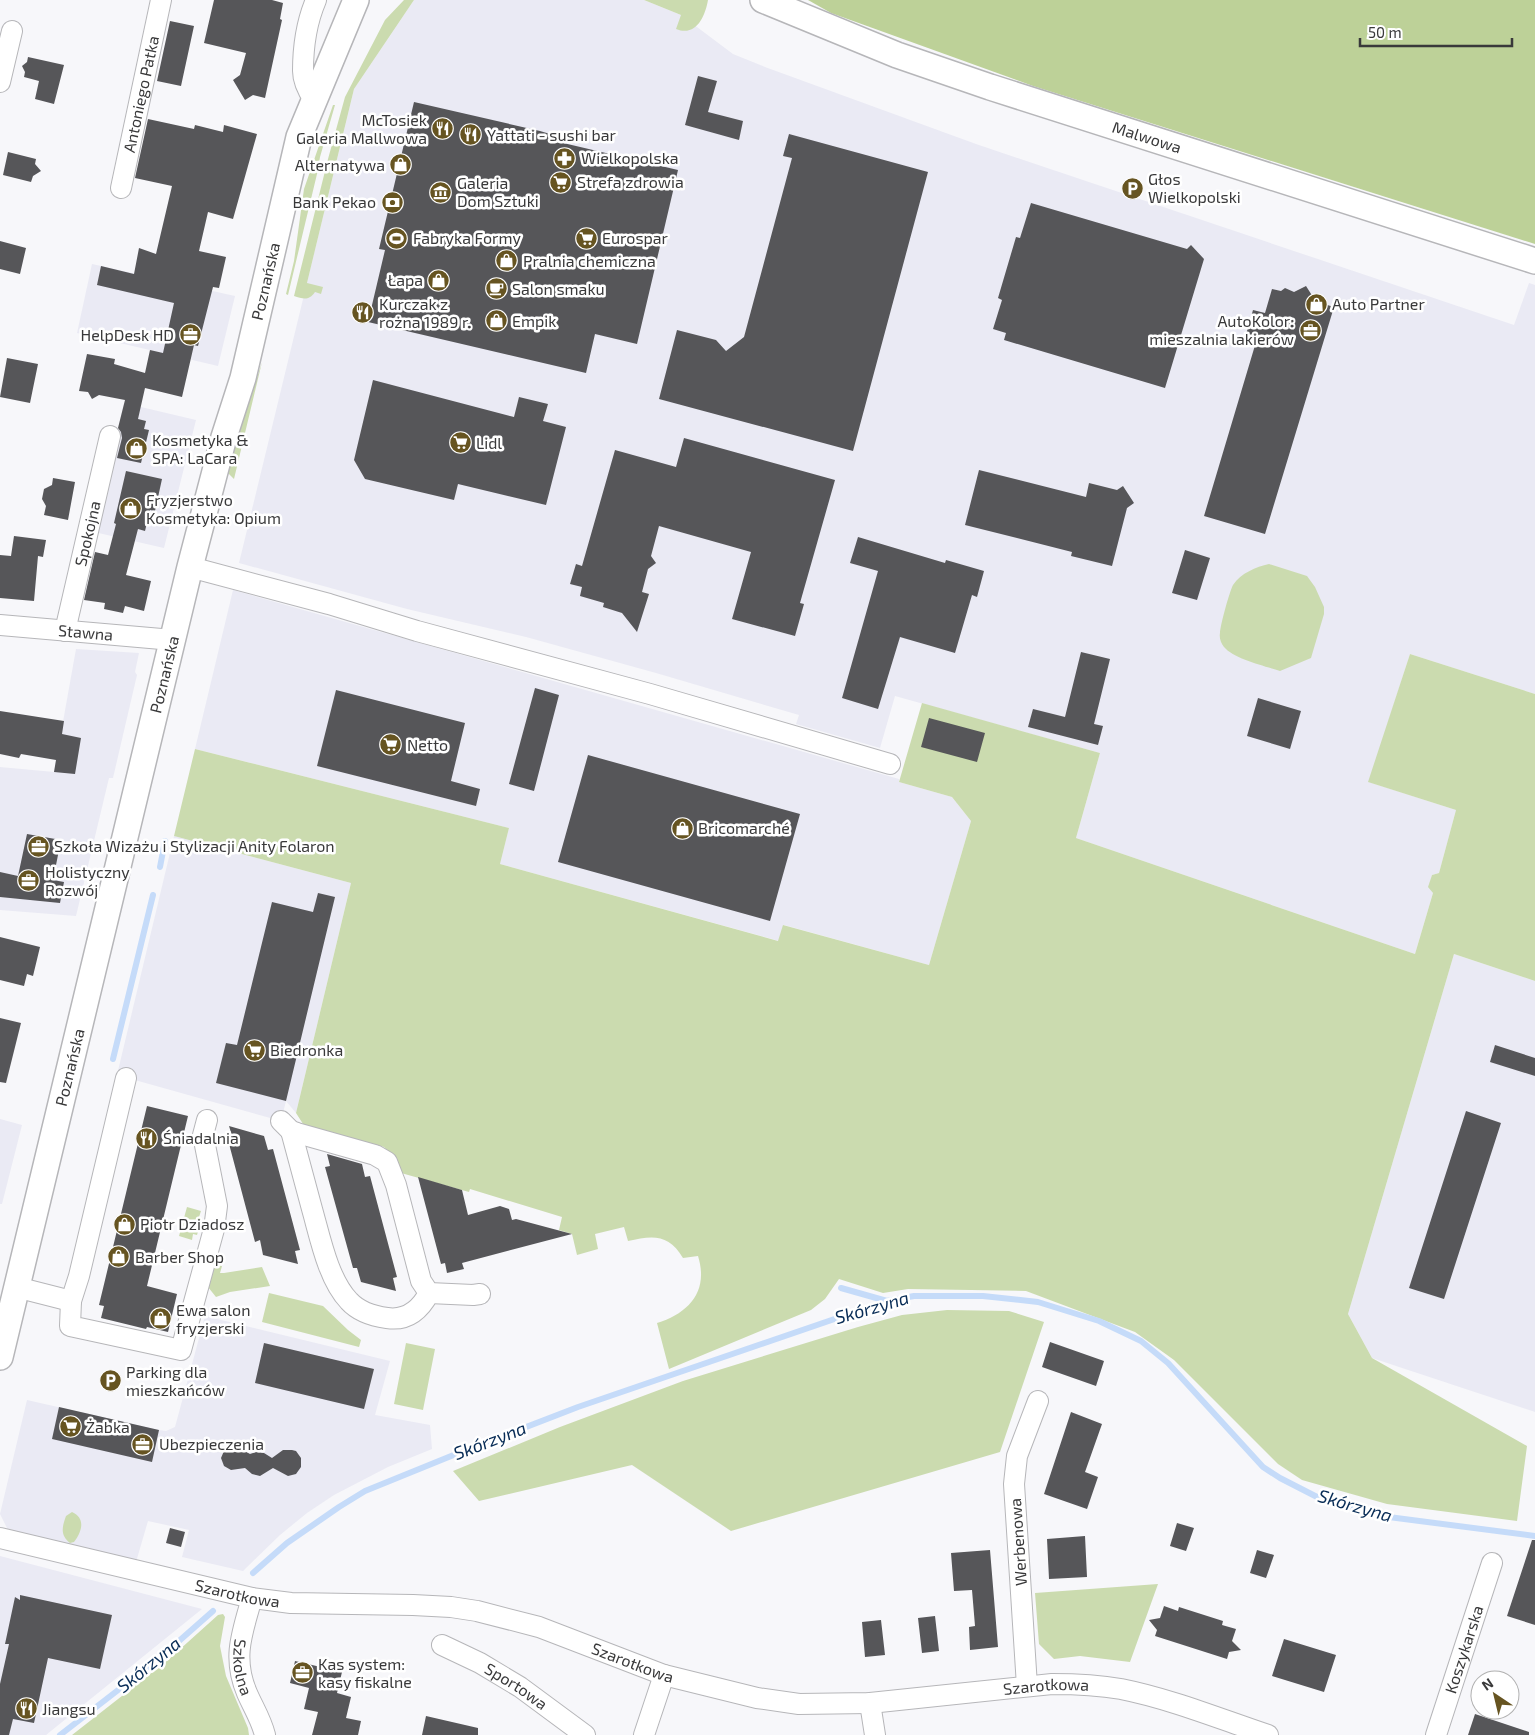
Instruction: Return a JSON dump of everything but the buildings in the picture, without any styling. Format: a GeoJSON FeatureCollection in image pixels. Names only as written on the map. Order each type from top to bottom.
{"type":"FeatureCollection","features":[{"type":"Feature","properties":{"kind":"street","name":"Antoniego Patka"},"geometry":{"type":"LineString","coordinates":[[121,188],[162,0]]}},
{"type":"Feature","properties":{"kind":"street"},"geometry":{"type":"LineString","coordinates":[[314,100],[307,90],[303,72],[308,28],[316,0]]}},
{"type":"Feature","properties":{"kind":"street","name":"Poznańska"},"geometry":{"type":"LineString","coordinates":[[0,1357],[190,567],[224,437],[243,378],[299,137],[356,0]]}},
{"type":"Feature","properties":{"kind":"street","name":"Malwowa"},"geometry":{"type":"LineString","coordinates":[[763,0],[897,55],[990,87],[1535,261]]}},
{"type":"Feature","properties":{"kind":"street"},"geometry":{"type":"LineString","coordinates":[[0,82],[12,31]]}},
{"type":"Feature","properties":{"kind":"street","name":"Spokojna"},"geometry":{"type":"LineString","coordinates":[[65,631],[110,436]]}},
{"type":"Feature","properties":{"kind":"street"},"geometry":{"type":"LineString","coordinates":[[190,567],[330,604],[417,631],[650,694],[890,764]]}},
{"type":"Feature","properties":{"kind":"street","name":"Stawna"},"geometry":{"type":"LineString","coordinates":[[0,625],[173,640]]}},
{"type":"Feature","properties":{"kind":"street"},"geometry":{"type":"LineString","coordinates":[[126,1078],[79,1276],[70,1301],[70,1326],[181,1350],[214,1229],[217,1206],[203,1135],[208,1120]]}},
{"type":"Feature","properties":{"kind":"street"},"geometry":{"type":"LineString","coordinates":[[286,1126],[375,1155],[387,1162],[396,1185],[421,1281],[429,1293],[416,1312],[405,1317],[391,1319],[375,1317],[362,1311],[350,1302],[341,1291],[323,1248],[286,1126]]}},
{"type":"Feature","properties":{"kind":"street"},"geometry":{"type":"LineString","coordinates":[[16,1287],[70,1301]]}},
{"type":"Feature","properties":{"kind":"street"},"geometry":{"type":"LineString","coordinates":[[429,1293],[480,1294]]}},
{"type":"Feature","properties":{"kind":"street","name":"Werbenowa"},"geometry":{"type":"LineString","coordinates":[[1027,1686],[1014,1484],[1017,1456],[1038,1401]]}},
{"type":"Feature","properties":{"kind":"street","name":"Szarotkowa"},"geometry":{"type":"LineString","coordinates":[[0,1538],[252,1598],[292,1603],[413,1605],[477,1611],[539,1627],[664,1675],[757,1698],[799,1704],[870,1703],[1027,1686],[1080,1684],[1121,1690],[1165,1701],[1268,1735]]}},
{"type":"Feature","properties":{"kind":"street","name":"Koszykarska"},"geometry":{"type":"LineString","coordinates":[[1436,1735],[1492,1563]]}},
{"type":"Feature","properties":{"kind":"street","name":"Szkolna"},"geometry":{"type":"LineString","coordinates":[[252,1598],[240,1641],[238,1658],[240,1675],[262,1721],[265,1735]]}},
{"type":"Feature","properties":{"kind":"street","name":"Sportowa"},"geometry":{"type":"LineString","coordinates":[[442,1645],[520,1687],[585,1735]]}},
{"type":"Feature","properties":{"kind":"street"},"geometry":{"type":"LineString","coordinates":[[644,1735],[655,1697],[664,1675]]}},
{"type":"Feature","properties":{"kind":"street"},"geometry":{"type":"LineString","coordinates":[[870,1703],[875,1735]]}},
{"type":"Feature","properties":{"kind":"shaded area"},"geometry":{"type":"Polygon","coordinates":[[[414,0],[644,0],[681,15],[733,54],[765,67],[976,144],[1514,325],[1529,283],[1535,285],[1535,694],[1410,654],[1369,782],[1456,810],[1439,873],[1432,875],[1429,887],[1433,893],[1415,954],[1076,838],[1100,753],[895,696],[880,748],[796,724],[799,715],[656,673],[526,637],[407,609],[239,563],[354,89],[414,0]]]}},
{"type":"Feature","properties":{"kind":"shaded area"},"geometry":{"type":"Polygon","coordinates":[[[92,264],[235,296],[218,366],[77,333],[92,264]]]}},
{"type":"Feature","properties":{"kind":"shaded area"},"geometry":{"type":"Polygon","coordinates":[[[124,403],[196,420],[164,548],[94,532],[124,403]]]}},
{"type":"Feature","properties":{"kind":"shaded area"},"geometry":{"type":"Polygon","coordinates":[[[233,590],[899,779],[899,782],[952,797],[971,821],[929,965],[784,925],[779,941],[500,864],[509,828],[195,749],[233,590]]]}},
{"type":"Feature","properties":{"kind":"shaded area"},"geometry":{"type":"Polygon","coordinates":[[[76,649],[139,653],[135,672],[137,675],[113,778],[109,778],[76,916],[0,910],[0,767],[54,772],[76,649]]]}},
{"type":"Feature","properties":{"kind":"shaded area","name":"Biedronka"},"geometry":{"type":"Polygon","coordinates":[[[174,836],[351,883],[296,1113],[286,1101],[281,1121],[117,1075],[174,836]]]}},
{"type":"Feature","properties":{"kind":"shaded area"},"geometry":{"type":"Polygon","coordinates":[[[1454,954],[1535,981],[1535,1412],[1372,1358],[1348,1314],[1454,954]]]}},
{"type":"Feature","properties":{"kind":"shaded area"},"geometry":{"type":"Polygon","coordinates":[[[0,1119],[22,1125],[2,1204],[0,1204],[0,1119]]]}},
{"type":"Feature","properties":{"kind":"shaded area"},"geometry":{"type":"Polygon","coordinates":[[[205,1316],[390,1361],[375,1415],[430,1425],[432,1449],[388,1467],[334,1495],[307,1513],[280,1535],[243,1571],[182,1557],[189,1530],[148,1521],[136,1562],[8,1530],[0,1514],[27,1400],[159,1430],[166,1431],[175,1427],[205,1316]]]}},
{"type":"Feature","properties":{"kind":"shaded area"},"geometry":{"type":"Polygon","coordinates":[[[0,1556],[202,1609],[46,1735],[0,1735],[0,1556]]]}},
{"type":"Feature","properties":{"kind":"green space"},"geometry":{"type":"Polygon","coordinates":[[[404,0],[414,0],[354,89],[307,283],[323,287],[321,294],[315,292],[306,298],[294,296],[345,97],[385,20],[404,0]]]}},
{"type":"Feature","properties":{"kind":"green space"},"geometry":{"type":"Polygon","coordinates":[[[644,0],[708,0],[705,13],[698,24],[694,28],[683,31],[676,29],[681,15],[644,0]]]}},
{"type":"Feature","properties":{"kind":"green space"},"geometry":{"type":"Polygon","coordinates":[[[808,0],[1535,0],[1535,244],[1033,86],[831,13],[808,0]]]}},
{"type":"Feature","properties":{"kind":"green space"},"geometry":{"type":"Polygon","coordinates":[[[333,105],[335,105],[320,157],[288,295],[286,294],[294,261],[304,189],[333,105]]]}},
{"type":"Feature","properties":{"kind":"green space"},"geometry":{"type":"Polygon","coordinates":[[[262,362],[234,479],[227,472],[262,362]]]}},
{"type":"Feature","properties":{"kind":"green space"},"geometry":{"type":"Polygon","coordinates":[[[1269,564],[1307,576],[1315,587],[1324,607],[1324,614],[1311,658],[1280,671],[1250,662],[1235,655],[1224,647],[1220,637],[1223,616],[1233,585],[1249,571],[1269,564]]]}},
{"type":"Feature","properties":{"kind":"green space"},"geometry":{"type":"Polygon","coordinates":[[[1410,654],[1535,694],[1535,981],[1454,954],[1348,1314],[1372,1358],[1527,1446],[1517,1521],[1387,1504],[1302,1480],[1278,1464],[1174,1360],[1135,1332],[1026,1291],[908,1289],[883,1293],[839,1279],[825,1299],[811,1310],[669,1369],[657,1323],[678,1313],[694,1299],[701,1280],[698,1256],[683,1258],[672,1244],[660,1238],[653,1237],[628,1241],[624,1227],[595,1234],[598,1249],[577,1255],[572,1234],[559,1230],[562,1217],[470,1189],[469,1192],[401,1173],[384,1147],[305,1127],[296,1113],[351,883],[174,836],[195,749],[509,828],[500,864],[778,941],[783,925],[929,965],[971,821],[952,797],[899,782],[922,703],[1100,753],[1076,838],[1415,954],[1433,893],[1428,887],[1432,875],[1439,873],[1456,810],[1368,782],[1410,654]]]}},
{"type":"Feature","properties":{"kind":"green space"},"geometry":{"type":"Polygon","coordinates":[[[187,1207],[201,1211],[199,1217],[202,1218],[197,1235],[193,1234],[192,1240],[179,1236],[187,1207]]]}},
{"type":"Feature","properties":{"kind":"green space"},"geometry":{"type":"Polygon","coordinates":[[[213,1265],[222,1266],[220,1273],[262,1267],[270,1286],[230,1292],[216,1297],[208,1287],[213,1265]]]}},
{"type":"Feature","properties":{"kind":"green space"},"geometry":{"type":"Polygon","coordinates":[[[269,1293],[323,1306],[361,1340],[359,1347],[262,1322],[269,1293]]]}},
{"type":"Feature","properties":{"kind":"green space"},"geometry":{"type":"Polygon","coordinates":[[[947,1310],[1009,1311],[1044,1322],[1000,1452],[731,1531],[632,1465],[479,1501],[453,1471],[560,1427],[683,1381],[902,1315],[947,1310]]]}},
{"type":"Feature","properties":{"kind":"green space"},"geometry":{"type":"Polygon","coordinates":[[[406,1343],[435,1349],[423,1410],[394,1404],[406,1343]]]}},
{"type":"Feature","properties":{"kind":"green space"},"geometry":{"type":"Polygon","coordinates":[[[72,1512],[81,1521],[81,1530],[74,1542],[70,1543],[63,1534],[63,1527],[66,1516],[72,1512]]]}},
{"type":"Feature","properties":{"kind":"green space"},"geometry":{"type":"Polygon","coordinates":[[[1158,1584],[1130,1662],[1080,1656],[1054,1659],[1039,1644],[1035,1593],[1158,1584]]]}},
{"type":"Feature","properties":{"kind":"green space"},"geometry":{"type":"Polygon","coordinates":[[[223,1614],[225,1617],[220,1646],[226,1676],[248,1728],[249,1735],[72,1735],[168,1660],[218,1615],[223,1614]]]}},
{"type":"Feature","properties":{"kind":"waterway"},"geometry":{"type":"LineString","coordinates":[[160,867],[165,841]]}},
{"type":"Feature","properties":{"kind":"waterway"},"geometry":{"type":"LineString","coordinates":[[113,1059],[153,895]]}},
{"type":"Feature","properties":{"kind":"waterway"},"geometry":{"type":"LineString","coordinates":[[841,1288],[887,1301]]}},
{"type":"Feature","properties":{"kind":"waterway","name":"Skórzyna"},"geometry":{"type":"LineString","coordinates":[[253,1573],[287,1543],[365,1491],[578,1407],[887,1301],[914,1296],[983,1296],[1038,1302],[1099,1321],[1141,1341],[1168,1363],[1263,1467],[1321,1499],[1381,1516],[1535,1536]]}},
{"type":"Feature","properties":{"kind":"waterway","name":"Skórzyna"},"geometry":{"type":"LineString","coordinates":[[60,1735],[162,1656],[213,1611]]}},
{"type":"Feature","properties":{"kind":"place","name":"McTosiek Galeria Mallwowa"},"geometry":{"type":"Point","coordinates":[443,129]}},
{"type":"Feature","properties":{"kind":"place","name":"Yattati - sushi bar"},"geometry":{"type":"Point","coordinates":[471,135]}},
{"type":"Feature","properties":{"kind":"place","name":"Wielkopolska"},"geometry":{"type":"Point","coordinates":[565,158]}},
{"type":"Feature","properties":{"kind":"place","name":"Alternatywa"},"geometry":{"type":"Point","coordinates":[401,165]}},
{"type":"Feature","properties":{"kind":"place","name":"Strefa zdrowia"},"geometry":{"type":"Point","coordinates":[561,182]}},
{"type":"Feature","properties":{"kind":"place","name":"Głos Wielkopolski"},"geometry":{"type":"Point","coordinates":[1132,188]}},
{"type":"Feature","properties":{"kind":"place","name":"Galeria Dom Sztuki"},"geometry":{"type":"Point","coordinates":[441,192]}},
{"type":"Feature","properties":{"kind":"place","name":"Bank Pekao"},"geometry":{"type":"Point","coordinates":[392,202]}},
{"type":"Feature","properties":{"kind":"place","name":"Fabryka Formy"},"geometry":{"type":"Point","coordinates":[397,238]}},
{"type":"Feature","properties":{"kind":"place","name":"Eurospar"},"geometry":{"type":"Point","coordinates":[586,238]}},
{"type":"Feature","properties":{"kind":"place","name":"Pralnia chemiczna"},"geometry":{"type":"Point","coordinates":[507,261]}},
{"type":"Feature","properties":{"kind":"place","name":"Łapa"},"geometry":{"type":"Point","coordinates":[439,280]}},
{"type":"Feature","properties":{"kind":"place","name":"Salon smaku"},"geometry":{"type":"Point","coordinates":[496,289]}},
{"type":"Feature","properties":{"kind":"place","name":"Auto Partner"},"geometry":{"type":"Point","coordinates":[1316,304]}},
{"type":"Feature","properties":{"kind":"place","name":"Kurczak z rożna 1989 r."},"geometry":{"type":"Point","coordinates":[363,313]}},
{"type":"Feature","properties":{"kind":"place","name":"Empik"},"geometry":{"type":"Point","coordinates":[496,321]}},
{"type":"Feature","properties":{"kind":"place","name":"AutoKolor: mieszalnia lakierów"},"geometry":{"type":"Point","coordinates":[1310,330]}},
{"type":"Feature","properties":{"kind":"place","name":"HelpDesk HD"},"geometry":{"type":"Point","coordinates":[190,335]}},
{"type":"Feature","properties":{"kind":"place","name":"Lidl"},"geometry":{"type":"Point","coordinates":[460,443]}},
{"type":"Feature","properties":{"kind":"place","name":"Kosmetyka & SPA: LaCara"},"geometry":{"type":"Point","coordinates":[136,449]}},
{"type":"Feature","properties":{"kind":"place","name":"Fryzjerstwo Kosmetyka: Opium"},"geometry":{"type":"Point","coordinates":[130,509]}},
{"type":"Feature","properties":{"kind":"place","name":"Netto"},"geometry":{"type":"Point","coordinates":[391,745]}},
{"type":"Feature","properties":{"kind":"place","name":"Bricomarché"},"geometry":{"type":"Point","coordinates":[682,828]}},
{"type":"Feature","properties":{"kind":"place","name":"Szkoła Wizażu i Stylizacji Anity Folaron"},"geometry":{"type":"Point","coordinates":[38,846]}},
{"type":"Feature","properties":{"kind":"place","name":"Holistyczny Rozwój"},"geometry":{"type":"Point","coordinates":[29,881]}},
{"type":"Feature","properties":{"kind":"place","name":"Biedronka"},"geometry":{"type":"Point","coordinates":[254,1050]}},
{"type":"Feature","properties":{"kind":"place","name":"Śniadalnia"},"geometry":{"type":"Point","coordinates":[147,1138]}},
{"type":"Feature","properties":{"kind":"place","name":"Piotr Dziadosz"},"geometry":{"type":"Point","coordinates":[124,1224]}},
{"type":"Feature","properties":{"kind":"place","name":"Barber Shop"},"geometry":{"type":"Point","coordinates":[119,1257]}},
{"type":"Feature","properties":{"kind":"place","name":"Ewa salon fryzjerski"},"geometry":{"type":"Point","coordinates":[160,1319]}},
{"type":"Feature","properties":{"kind":"place","name":"Parking dla mieszkańców"},"geometry":{"type":"Point","coordinates":[110,1381]}},
{"type":"Feature","properties":{"kind":"place","name":"Żabka"},"geometry":{"type":"Point","coordinates":[70,1427]}},
{"type":"Feature","properties":{"kind":"place","name":"Ubezpieczenia"},"geometry":{"type":"Point","coordinates":[143,1444]}},
{"type":"Feature","properties":{"kind":"place","name":"Kas system: kasy fiskalne"},"geometry":{"type":"Point","coordinates":[302,1673]}},
{"type":"Feature","properties":{"kind":"place","name":"Jiangsu"},"geometry":{"type":"Point","coordinates":[26,1709]}}]}
